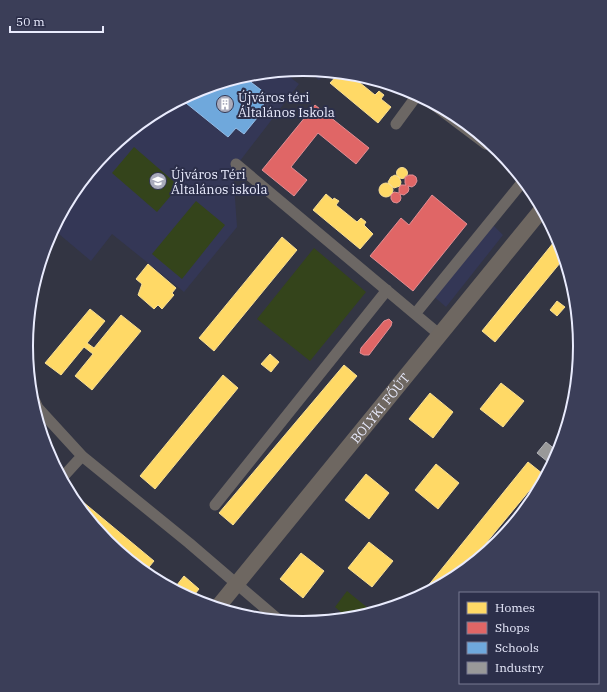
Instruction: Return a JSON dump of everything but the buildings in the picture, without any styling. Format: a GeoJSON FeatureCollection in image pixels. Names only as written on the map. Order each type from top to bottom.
{"type":"FeatureCollection","features":[{"type":"Feature","properties":{"kind":"main road","name":"BOLYKI FŐÚT"},"geometry":{"type":"LineString","coordinates":[[221,603],[539,213]]}},
{"type":"Feature","properties":{"kind":"street"},"geometry":{"type":"LineString","coordinates":[[396,124],[414,99]]}},
{"type":"Feature","properties":{"kind":"street"},"geometry":{"type":"LineString","coordinates":[[236,164],[440,335]]}},
{"type":"Feature","properties":{"kind":"street"},"geometry":{"type":"LineString","coordinates":[[415,314],[520,185]]}},
{"type":"Feature","properties":{"kind":"street"},"geometry":{"type":"LineString","coordinates":[[215,505],[387,290]]}},
{"type":"Feature","properties":{"kind":"street"},"geometry":{"type":"LineString","coordinates":[[41,413],[82,456],[189,543],[272,614]]}},
{"type":"Feature","properties":{"kind":"street"},"geometry":{"type":"LineString","coordinates":[[65,474],[82,456]]}},
{"type":"Feature","properties":{"kind":"shaded area","name":"Újváros Téri Általános iskola"},"geometry":{"type":"Polygon","coordinates":[[[286,76],[289,76],[299,84],[233,170],[237,227],[184,292],[112,234],[91,261],[58,233],[69,211],[89,181],[112,155],[139,131],[184,103],[233,85],[286,76]]]}},
{"type":"Feature","properties":{"kind":"shaded area"},"geometry":{"type":"Polygon","coordinates":[[[314,76],[322,76],[319,80],[314,76]]]}},
{"type":"Feature","properties":{"kind":"shaded area"},"geometry":{"type":"Polygon","coordinates":[[[490,222],[503,235],[446,307],[431,294],[490,222]]]}},
{"type":"Feature","properties":{"kind":"green space"},"geometry":{"type":"Polygon","coordinates":[[[134,147],[179,186],[157,212],[112,173],[134,147]]]}},
{"type":"Feature","properties":{"kind":"green space"},"geometry":{"type":"Polygon","coordinates":[[[196,201],[225,225],[182,279],[152,254],[196,201]]]}},
{"type":"Feature","properties":{"kind":"green space"},"geometry":{"type":"Polygon","coordinates":[[[314,248],[366,292],[310,361],[257,319],[314,248]]]}},
{"type":"Feature","properties":{"kind":"green space"},"geometry":{"type":"Polygon","coordinates":[[[347,591],[368,608],[342,613],[335,607],[347,591]]]}},
{"type":"Feature","properties":{"kind":"place","name":"Újváros téri Általános Iskola"},"geometry":{"type":"Point","coordinates":[225,104]}},
{"type":"Feature","properties":{"kind":"place","name":"Újváros Téri Általános iskola"},"geometry":{"type":"Point","coordinates":[158,181]}}]}
